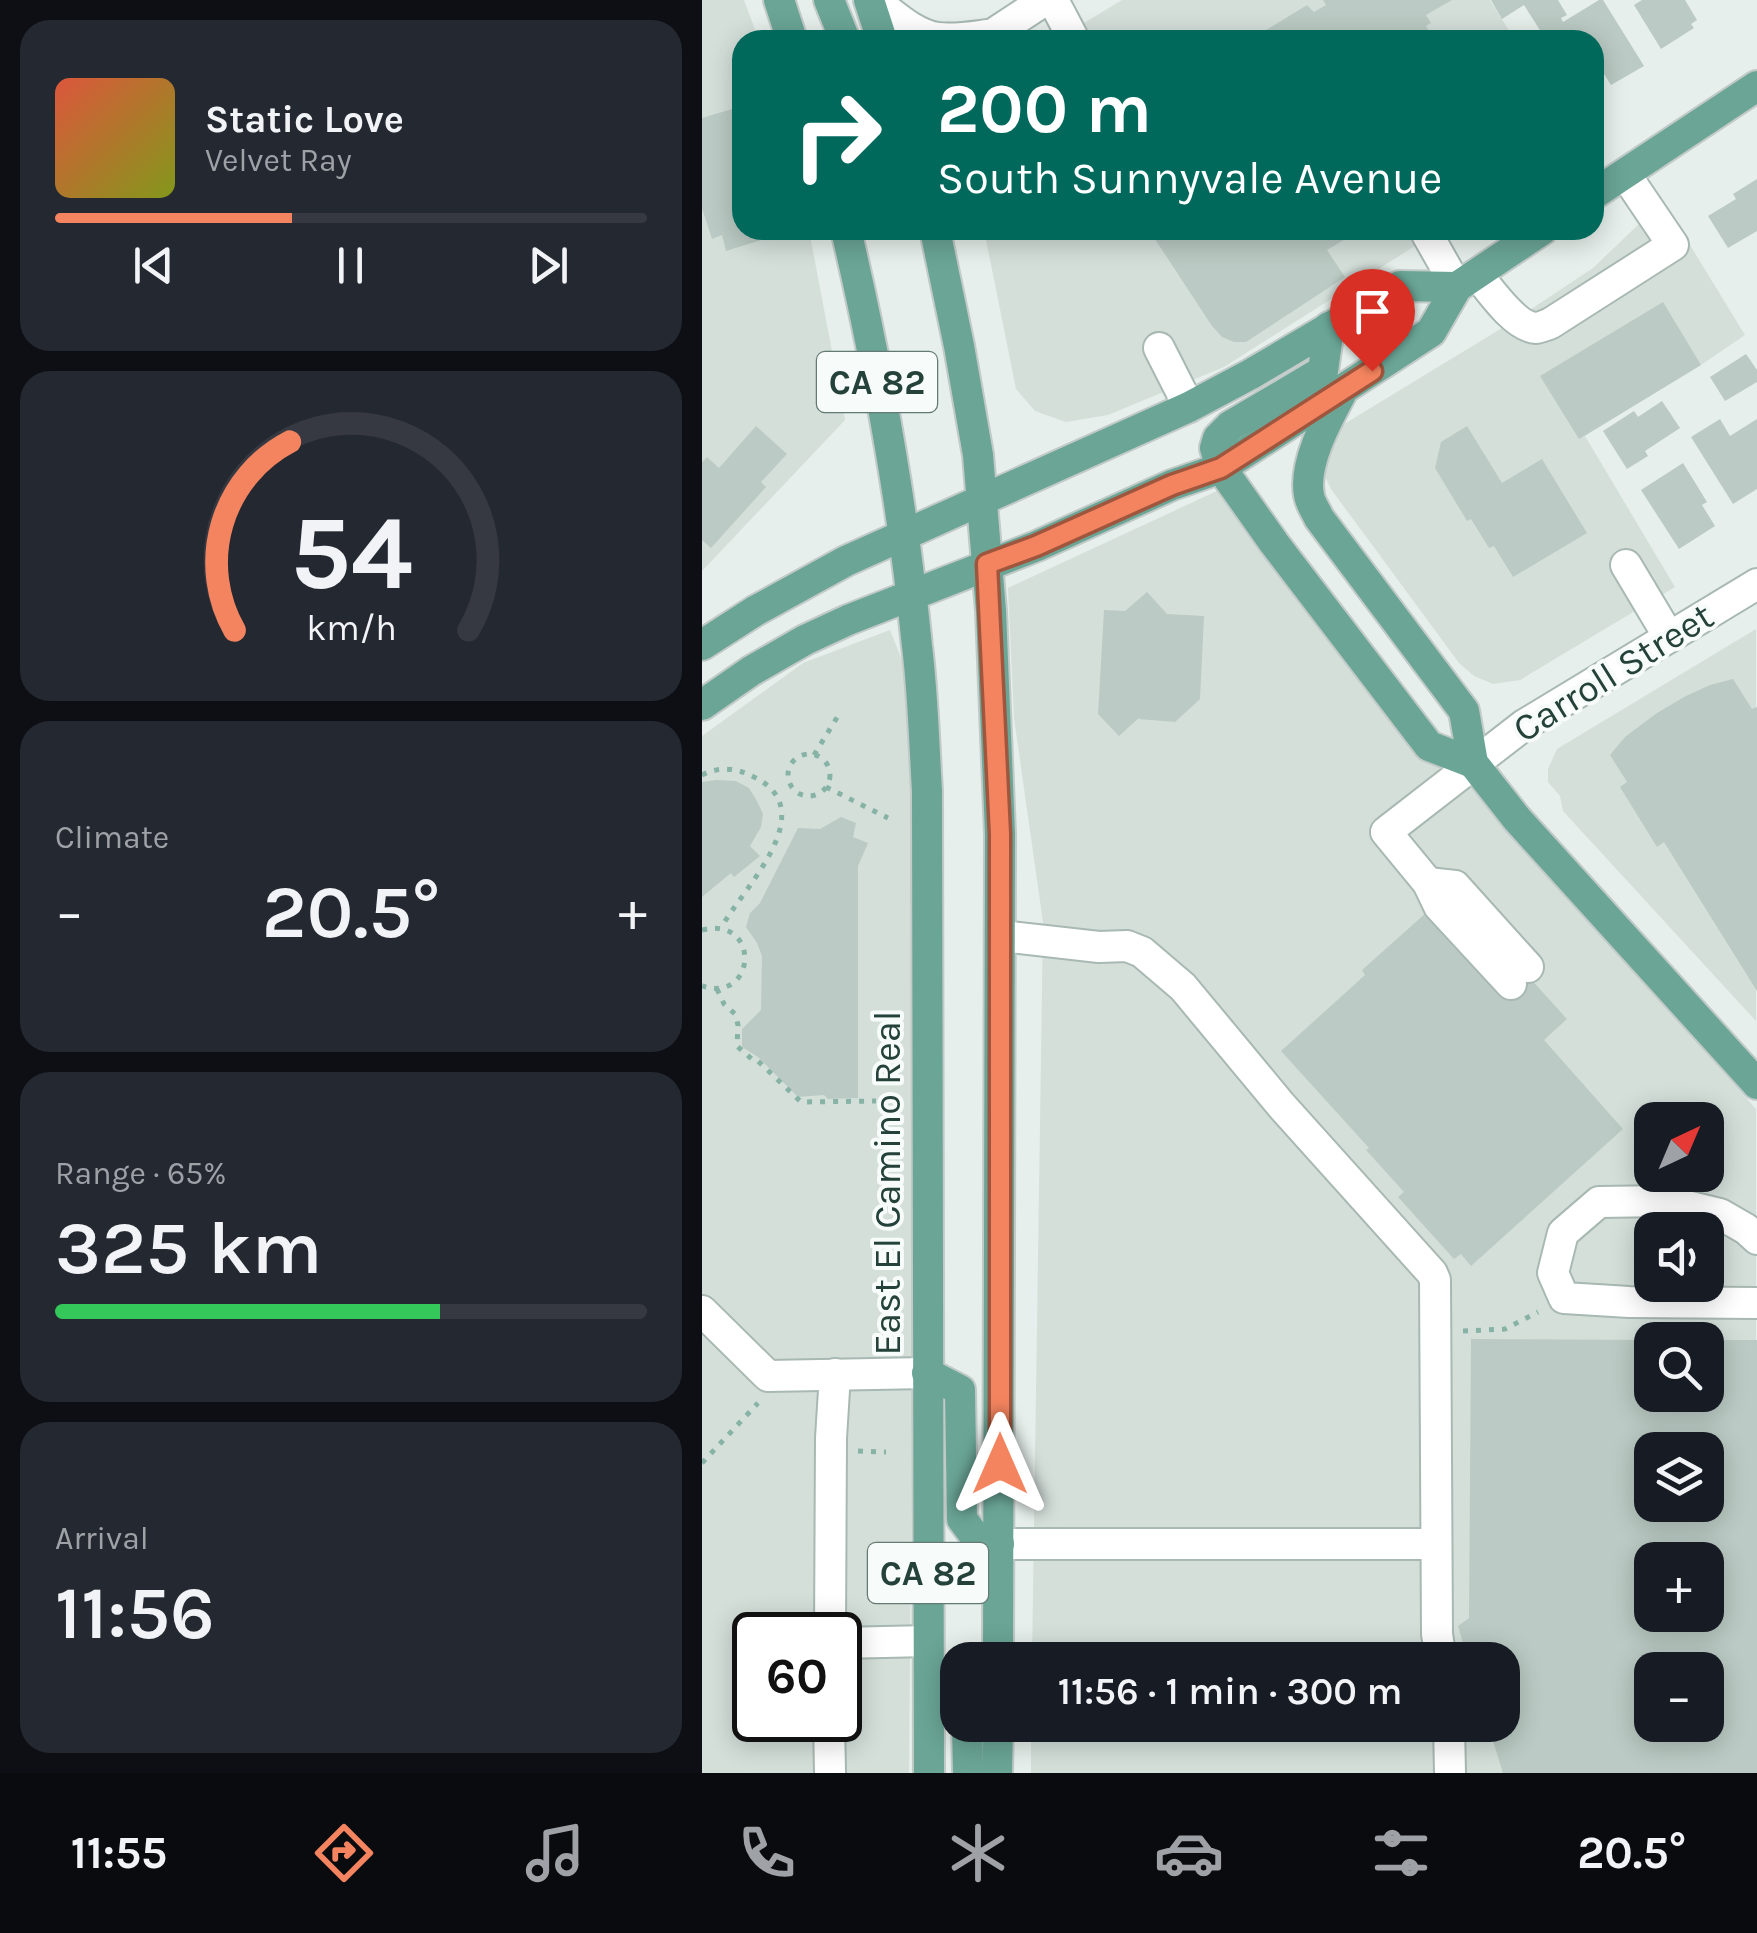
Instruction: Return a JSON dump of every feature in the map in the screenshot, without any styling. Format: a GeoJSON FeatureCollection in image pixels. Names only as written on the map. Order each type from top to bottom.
{"type":"FeatureCollection","features":[{"type":"Feature","properties":{"kind":"main road"},"geometry":{"type":"LineString","coordinates":[[780,0],[789,30]]}},
{"type":"Feature","properties":{"kind":"main road"},"geometry":{"type":"LineString","coordinates":[[829,0],[842,30]]}},
{"type":"Feature","properties":{"kind":"main road"},"geometry":{"type":"LineString","coordinates":[[871,0],[879,30]]}},
{"type":"Feature","properties":{"kind":"main road"},"geometry":{"type":"LineString","coordinates":[[1604,188],[1756,86]]}},
{"type":"Feature","properties":{"kind":"main road","name":"CA 82"},"geometry":{"type":"LineString","coordinates":[[848,240],[896,484],[911,594]]}},
{"type":"Feature","properties":{"kind":"main road","name":"CA 82"},"geometry":{"type":"LineString","coordinates":[[936,240],[978,456],[1000,834],[998,1642]]}},
{"type":"Feature","properties":{"kind":"main road"},"geometry":{"type":"LineString","coordinates":[[702,705],[751,670],[805,640],[1036,546],[1172,485],[1221,468],[1431,332],[1467,280],[1508,240]]}},
{"type":"Feature","properties":{"kind":"main road"},"geometry":{"type":"LineString","coordinates":[[702,645],[800,586],[903,534],[1189,407],[1400,286],[1467,280]]}},
{"type":"Feature","properties":{"kind":"main road"},"geometry":{"type":"LineString","coordinates":[[1329,327],[1323,371],[1230,426],[1218,438],[1221,468],[1429,746],[1472,763]]}},
{"type":"Feature","properties":{"kind":"main road"},"geometry":{"type":"LineString","coordinates":[[1342,391],[1318,436],[1310,472],[1308,496],[1320,518],[1464,711],[1472,763],[1516,820],[1756,1084]]}},
{"type":"Feature","properties":{"kind":"main road","name":"East El Camino Real"},"geometry":{"type":"LineString","coordinates":[[911,594],[927,791],[928,1773]]}},
{"type":"Feature","properties":{"kind":"main road"},"geometry":{"type":"LineString","coordinates":[[927,1374],[960,1390],[962,1519],[977,1539],[1000,1544]]}},
{"type":"Feature","properties":{"kind":"main road"},"geometry":{"type":"LineString","coordinates":[[928,1642],[940,1649]]}},
{"type":"Feature","properties":{"kind":"main road"},"geometry":{"type":"LineString","coordinates":[[968,1742],[968,1773]]}},
{"type":"Feature","properties":{"kind":"main road"},"geometry":{"type":"LineString","coordinates":[[997,1773],[998,1742]]}},
{"type":"Feature","properties":{"kind":"street"},"geometry":{"type":"LineString","coordinates":[[871,0],[917,30]]}},
{"type":"Feature","properties":{"kind":"street"},"geometry":{"type":"LineString","coordinates":[[998,30],[1045,0]]}},
{"type":"Feature","properties":{"kind":"street"},"geometry":{"type":"LineString","coordinates":[[1053,0],[1069,30]]}},
{"type":"Feature","properties":{"kind":"street"},"geometry":{"type":"LineString","coordinates":[[1432,240],[1467,280],[1510,314],[1531,328],[1552,324],[1672,245],[1625,174]]}},
{"type":"Feature","properties":{"kind":"street"},"geometry":{"type":"LineString","coordinates":[[1160,348],[1189,407]]}},
{"type":"Feature","properties":{"kind":"street"},"geometry":{"type":"LineString","coordinates":[[1626,565],[1669,637]]}},
{"type":"Feature","properties":{"kind":"street","name":"Carroll Street"},"geometry":{"type":"LineString","coordinates":[[1520,976],[1455,886],[1428,883],[1386,832],[1524,725],[1756,584]]}},
{"type":"Feature","properties":{"kind":"street"},"geometry":{"type":"LineString","coordinates":[[1001,936],[1127,946],[1142,952],[1183,987],[1280,1104],[1432,1273],[1438,1642]]}},
{"type":"Feature","properties":{"kind":"street"},"geometry":{"type":"LineString","coordinates":[[1753,1229],[1720,1214],[1666,1201],[1599,1202],[1563,1233],[1553,1273],[1564,1298],[1756,1303]]}},
{"type":"Feature","properties":{"kind":"street"},"geometry":{"type":"LineString","coordinates":[[702,1311],[768,1376],[927,1374]]}},
{"type":"Feature","properties":{"kind":"street"},"geometry":{"type":"LineString","coordinates":[[830,1612],[835,1374]]}},
{"type":"Feature","properties":{"kind":"street"},"geometry":{"type":"LineString","coordinates":[[1000,1544],[1436,1544]]}},
{"type":"Feature","properties":{"kind":"street"},"geometry":{"type":"LineString","coordinates":[[862,1643],[928,1642]]}},
{"type":"Feature","properties":{"kind":"street"},"geometry":{"type":"LineString","coordinates":[[830,1742],[830,1773]]}},
{"type":"Feature","properties":{"kind":"street"},"geometry":{"type":"LineString","coordinates":[[1449,1742],[1450,1773]]}},
{"type":"Feature","properties":{"kind":"path"},"geometry":{"type":"LineString","coordinates":[[814,754],[841,711]]}},
{"type":"Feature","properties":{"kind":"path"},"geometry":{"type":"LineString","coordinates":[[802,754],[823,759],[830,778],[826,787],[806,796],[793,788],[788,777],[791,763],[802,754]]}},
{"type":"Feature","properties":{"kind":"path"},"geometry":{"type":"LineString","coordinates":[[702,775],[726,768],[740,771],[762,780],[779,798],[782,826],[772,852],[721,928]]}},
{"type":"Feature","properties":{"kind":"path"},"geometry":{"type":"LineString","coordinates":[[826,787],[888,818]]}},
{"type":"Feature","properties":{"kind":"path"},"geometry":{"type":"LineString","coordinates":[[779,798],[793,788]]}},
{"type":"Feature","properties":{"kind":"path"},"geometry":{"type":"LineString","coordinates":[[702,930],[721,928],[732,933],[740,941],[746,960],[744,970],[731,985],[718,989],[702,986]]}},
{"type":"Feature","properties":{"kind":"path"},"geometry":{"type":"LineString","coordinates":[[718,989],[724,1004],[736,1014],[737,1046],[801,1102],[876,1101]]}},
{"type":"Feature","properties":{"kind":"path"},"geometry":{"type":"LineString","coordinates":[[1435,1332],[1505,1329],[1564,1298]]}},
{"type":"Feature","properties":{"kind":"path"},"geometry":{"type":"LineString","coordinates":[[702,1463],[759,1402]]}},
{"type":"Feature","properties":{"kind":"path"},"geometry":{"type":"LineString","coordinates":[[831,1438],[852,1451],[886,1452]]}},
{"type":"Feature","properties":{"kind":"shaded area"},"geometry":{"type":"Polygon","coordinates":[[[702,0],[744,0],[755,30],[732,30],[732,240],[811,240],[845,420],[702,571],[702,0]]]}},
{"type":"Feature","properties":{"kind":"shaded area"},"geometry":{"type":"Polygon","coordinates":[[[1122,0],[1490,0],[1509,30],[1072,30],[1122,0]]]}},
{"type":"Feature","properties":{"kind":"shaded area"},"geometry":{"type":"Polygon","coordinates":[[[1663,201],[1745,335],[1585,436],[1675,587],[1520,680],[1493,684],[1474,676],[1459,663],[1331,489],[1323,472],[1336,429],[1593,268],[1663,201]]]}},
{"type":"Feature","properties":{"kind":"shaded area"},"geometry":{"type":"Polygon","coordinates":[[[986,240],[1424,240],[1224,367],[1108,415],[1066,422],[1035,411],[1016,389],[986,240]]]}},
{"type":"Feature","properties":{"kind":"shaded area"},"geometry":{"type":"Polygon","coordinates":[[[1219,490],[1467,784],[1756,1109],[1756,1773],[1031,1773],[1031,1742],[1520,1742],[1520,1642],[1032,1642],[1043,922],[1014,718],[1008,588],[1219,490]]]}},
{"type":"Feature","properties":{"kind":"shaded area"},"geometry":{"type":"Polygon","coordinates":[[[1756,629],[1756,1021],[1563,811],[1560,796],[1548,782],[1548,769],[1557,749],[1756,629]]]}},
{"type":"Feature","properties":{"kind":"shaded area"},"geometry":{"type":"Polygon","coordinates":[[[890,630],[911,683],[917,795],[909,1773],[702,1773],[702,736],[803,663],[890,630]]]}},
{"type":"Feature","properties":{"kind":"building"},"geometry":{"type":"Polygon","coordinates":[[[1323,0],[1452,0],[1426,15],[1431,23],[1426,26],[1429,30],[1266,30],[1307,5],[1314,12],[1326,5],[1323,0]]]}},
{"type":"Feature","properties":{"kind":"building"},"geometry":{"type":"Polygon","coordinates":[[[1491,0],[1558,0],[1567,15],[1561,18],[1563,22],[1603,0],[1644,66],[1611,85],[1604,74],[1604,30],[1540,30],[1524,5],[1502,19],[1491,0]]]}},
{"type":"Feature","properties":{"kind":"building"},"geometry":{"type":"Polygon","coordinates":[[[1642,0],[1685,0],[1697,20],[1691,24],[1694,28],[1661,49],[1634,5],[1642,0]]]}},
{"type":"Feature","properties":{"kind":"building"},"geometry":{"type":"Polygon","coordinates":[[[732,109],[732,240],[761,240],[726,251],[722,235],[712,239],[702,208],[702,118],[732,109]]]}},
{"type":"Feature","properties":{"kind":"building"},"geometry":{"type":"Polygon","coordinates":[[[1757,179],[1757,231],[1728,248],[1708,216],[1736,199],[1733,194],[1757,179]]]}},
{"type":"Feature","properties":{"kind":"building"},"geometry":{"type":"Polygon","coordinates":[[[1156,240],[1344,240],[1327,250],[1345,277],[1246,342],[1222,337],[1156,240]]]}},
{"type":"Feature","properties":{"kind":"building"},"geometry":{"type":"Polygon","coordinates":[[[1663,302],[1701,365],[1579,439],[1540,376],[1663,302]]]}},
{"type":"Feature","properties":{"kind":"building"},"geometry":{"type":"Polygon","coordinates":[[[1746,354],[1757,370],[1757,382],[1725,401],[1710,377],[1746,354]]]}},
{"type":"Feature","properties":{"kind":"building"},"geometry":{"type":"Polygon","coordinates":[[[1662,401],[1680,428],[1645,451],[1648,456],[1627,469],[1603,431],[1634,411],[1638,417],[1662,401]]]}},
{"type":"Feature","properties":{"kind":"building"},"geometry":{"type":"Polygon","coordinates":[[[1720,419],[1730,436],[1757,419],[1757,489],[1733,504],[1691,437],[1720,419]]]}},
{"type":"Feature","properties":{"kind":"building"},"geometry":{"type":"Polygon","coordinates":[[[756,426],[787,454],[761,482],[766,487],[711,548],[702,540],[702,462],[707,457],[719,468],[756,426]]]}},
{"type":"Feature","properties":{"kind":"building"},"geometry":{"type":"Polygon","coordinates":[[[1467,426],[1502,483],[1542,459],[1587,533],[1513,577],[1494,546],[1489,548],[1471,519],[1467,521],[1435,468],[1441,442],[1467,426]]]}},
{"type":"Feature","properties":{"kind":"building"},"geometry":{"type":"Polygon","coordinates":[[[1683,463],[1707,502],[1702,505],[1715,526],[1679,549],[1641,490],[1683,463]]]}},
{"type":"Feature","properties":{"kind":"building"},"geometry":{"type":"Polygon","coordinates":[[[1147,592],[1167,614],[1204,616],[1200,699],[1175,722],[1140,717],[1119,736],[1098,714],[1104,610],[1125,611],[1147,592]]]}},
{"type":"Feature","properties":{"kind":"building"},"geometry":{"type":"Polygon","coordinates":[[[1733,679],[1752,709],[1757,707],[1757,991],[1664,842],[1657,847],[1620,787],[1627,782],[1610,755],[1625,737],[1657,713],[1710,685],[1733,679]]]}},
{"type":"Feature","properties":{"kind":"building"},"geometry":{"type":"Polygon","coordinates":[[[736,781],[749,788],[757,801],[763,814],[761,827],[750,846],[760,856],[702,897],[702,782],[736,781]]]}},
{"type":"Feature","properties":{"kind":"building"},"geometry":{"type":"Polygon","coordinates":[[[841,817],[856,823],[853,837],[868,843],[858,866],[858,1098],[798,1097],[758,1057],[742,1047],[742,1029],[761,1010],[762,956],[746,927],[798,828],[820,829],[841,817]]]}},
{"type":"Feature","properties":{"kind":"building"},"geometry":{"type":"Polygon","coordinates":[[[1427,912],[1504,998],[1528,976],[1567,1019],[1544,1040],[1623,1129],[1471,1266],[1461,1254],[1454,1259],[1398,1197],[1404,1192],[1366,1150],[1369,1148],[1281,1051],[1427,912]]]}},
{"type":"Feature","properties":{"kind":"building"},"geometry":{"type":"Polygon","coordinates":[[[1471,1339],[1634,1340],[1634,1412],[1724,1412],[1724,1340],[1757,1340],[1757,1773],[1503,1773],[1493,1742],[1520,1742],[1520,1642],[1463,1642],[1458,1626],[1469,1618],[1471,1339]]]}},
{"type":"Feature","properties":{"kind":"route"},"geometry":{"type":"LineString","coordinates":[[1000,1464],[1000,834],[987,564],[1221,468],[1372,371]]}}]}
